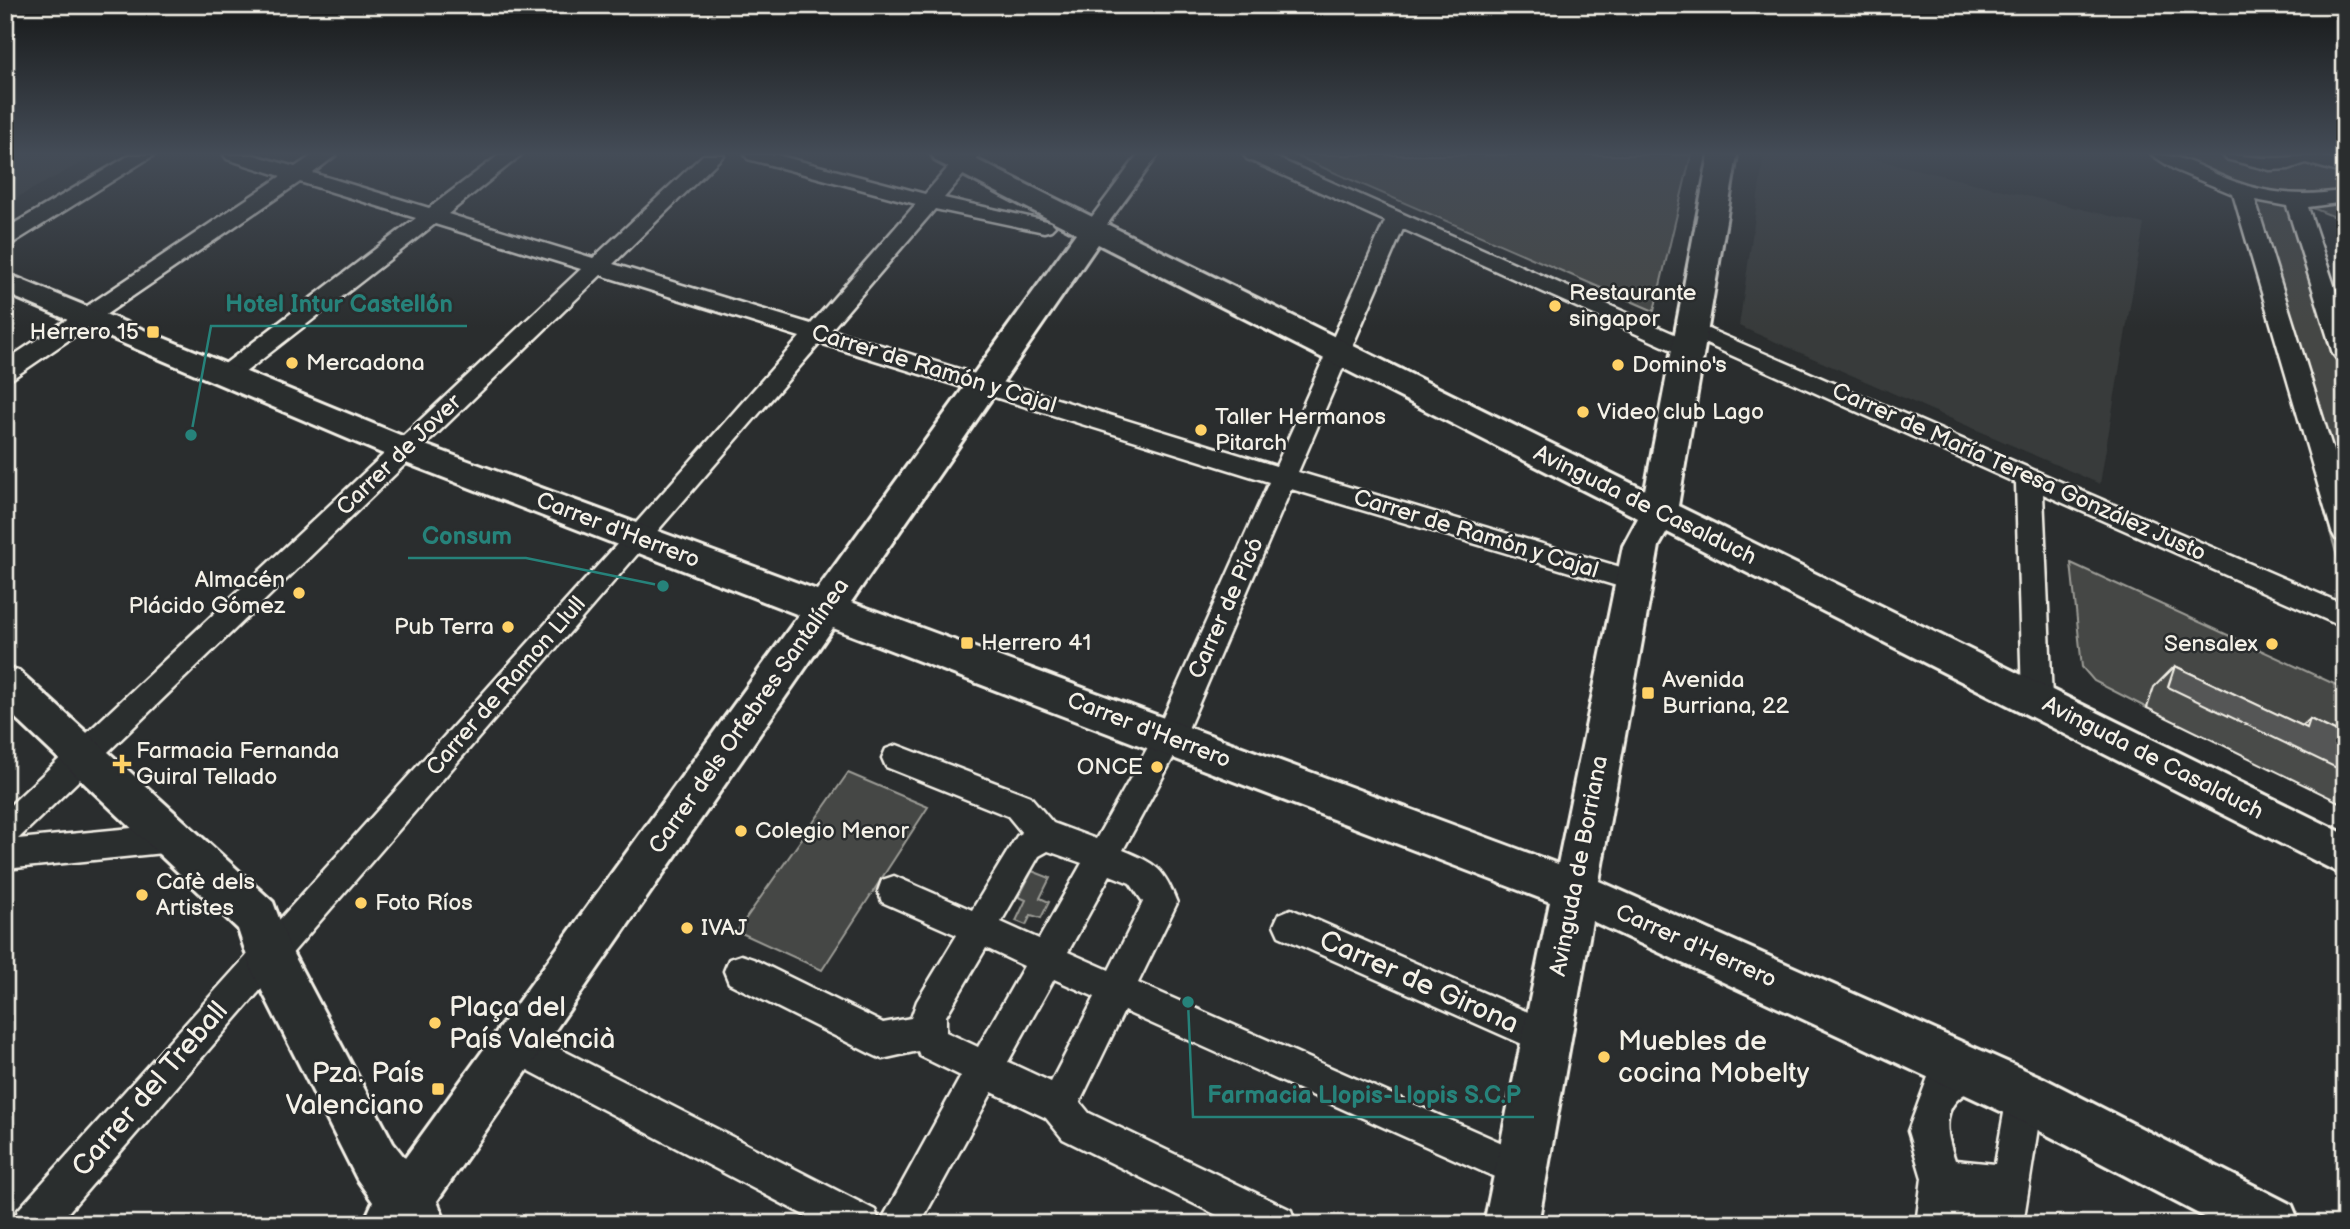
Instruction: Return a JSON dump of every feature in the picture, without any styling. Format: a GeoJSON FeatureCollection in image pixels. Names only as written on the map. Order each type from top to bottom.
{"type":"FeatureCollection","features":[{"type":"Feature","properties":{"kind":"street"},"geometry":{"type":"LineString","coordinates":[[5,238],[48,212]]}},
{"type":"Feature","properties":{"kind":"street"},"geometry":{"type":"LineString","coordinates":[[5,372],[241,212]]}},
{"type":"Feature","properties":{"kind":"street","name":"Carrer de Ramón y Cajal"},"geometry":{"type":"LineString","coordinates":[[420,212],[1283,477],[1634,581]]}},
{"type":"Feature","properties":{"kind":"street"},"geometry":{"type":"LineString","coordinates":[[226,374],[437,212]]}},
{"type":"Feature","properties":{"kind":"street","name":"Carrer de Jover"},"geometry":{"type":"LineString","coordinates":[[5,831],[654,212]]}},
{"type":"Feature","properties":{"kind":"street","name":"Carrer de Ramon Llull"},"geometry":{"type":"LineString","coordinates":[[269,955],[638,538],[918,212]]}},
{"type":"Feature","properties":{"kind":"street"},"geometry":{"type":"LineString","coordinates":[[981,212],[1044,226]]}},
{"type":"Feature","properties":{"kind":"street","name":"Avinguda de Casalduch"},"geometry":{"type":"LineString","coordinates":[[1060,212],[2037,699],[2345,856]]}},
{"type":"Feature","properties":{"kind":"street"},"geometry":{"type":"LineString","coordinates":[[1093,230],[1106,212]]}},
{"type":"Feature","properties":{"kind":"street","name":"Carrer de María Teresa González Justo"},"geometry":{"type":"LineString","coordinates":[[1382,212],[1690,339],[1874,407],[2345,617]]}},
{"type":"Feature","properties":{"kind":"street","name":"Avinguda de Borriana"},"geometry":{"type":"LineString","coordinates":[[1511,1224],[1641,546],[1659,513],[1713,212]]}},
{"type":"Feature","properties":{"kind":"street"},"geometry":{"type":"LineString","coordinates":[[2259,212],[2345,532]]}},
{"type":"Feature","properties":{"kind":"street"},"geometry":{"type":"LineString","coordinates":[[2299,212],[2345,354]]}},
{"type":"Feature","properties":{"kind":"street","name":"Carrer de Picó"},"geometry":{"type":"LineString","coordinates":[[899,1224],[1169,738],[1397,219]]}},
{"type":"Feature","properties":{"kind":"street","name":"Carrer dels Orfebres Santalínea"},"geometry":{"type":"LineString","coordinates":[[405,1216],[516,1045],[1093,230]]}},
{"type":"Feature","properties":{"kind":"street","name":"Carrer d'Herrero"},"geometry":{"type":"LineString","coordinates":[[5,282],[405,450],[1574,891],[2025,1096],[2273,1224]]}},
{"type":"Feature","properties":{"kind":"street"},"geometry":{"type":"LineString","coordinates":[[5,346],[35,352]]}},
{"type":"Feature","properties":{"kind":"street"},"geometry":{"type":"LineString","coordinates":[[2029,476],[2037,699]]}},
{"type":"Feature","properties":{"kind":"street"},"geometry":{"type":"LineString","coordinates":[[5,683],[257,917],[269,955],[405,1216]]}},
{"type":"Feature","properties":{"kind":"street"},"geometry":{"type":"LineString","coordinates":[[897,758],[1019,806],[1044,836]]}},
{"type":"Feature","properties":{"kind":"street"},"geometry":{"type":"LineString","coordinates":[[1059,1105],[1160,903],[1154,887],[1142,873],[1057,838],[1044,836],[1028,846],[929,1013],[929,1032],[933,1044],[1059,1105],[1076,1126],[1278,1224]]}},
{"type":"Feature","properties":{"kind":"street"},"geometry":{"type":"LineString","coordinates":[[5,855],[173,838]]}},
{"type":"Feature","properties":{"kind":"street"},"geometry":{"type":"LineString","coordinates":[[894,891],[1521,1170]]}},
{"type":"Feature","properties":{"kind":"street","name":"Carrer de Girona"},"geometry":{"type":"LineString","coordinates":[[1291,925],[1546,1038]]}},
{"type":"Feature","properties":{"kind":"street","name":"Carrer del Treball"},"geometry":{"type":"LineString","coordinates":[[32,1224],[269,955]]}},
{"type":"Feature","properties":{"kind":"street"},"geometry":{"type":"LineString","coordinates":[[741,971],[882,1041],[929,1032]]}},
{"type":"Feature","properties":{"kind":"street"},"geometry":{"type":"LineString","coordinates":[[516,1045],[861,1224]]}},
{"type":"Feature","properties":{"kind":"street"},"geometry":{"type":"LineString","coordinates":[[1935,1224],[1941,1178],[1927,1131],[1941,1090],[1970,1071]]}},
{"type":"Feature","properties":{"kind":"street"},"geometry":{"type":"LineString","coordinates":[[2004,1224],[2025,1096]]}},
{"type":"Feature","properties":{"kind":"street"},"geometry":{"type":"LineString","coordinates":[[1941,1178],[2011,1184]]}},
{"type":"Feature","properties":{"kind":"street"},"geometry":{"type":"LineString","coordinates":[[1941,1178],[1987,1224]]}},
{"type":"Feature","properties":{"kind":"shaded area"},"geometry":{"type":"Polygon","coordinates":[[[1426,212],[1677,212],[1654,311],[1426,212]]]}},
{"type":"Feature","properties":{"kind":"shaded area"},"geometry":{"type":"Polygon","coordinates":[[[1756,212],[2096,212],[2144,224],[2100,484],[1739,326],[1756,212]]]}},
{"type":"Feature","properties":{"kind":"shaded area"},"geometry":{"type":"Polygon","coordinates":[[[2241,212],[2307,212],[2345,331],[2345,585],[2241,212]]]}},
{"type":"Feature","properties":{"kind":"shaded area"},"geometry":{"type":"Polygon","coordinates":[[[2323,212],[2345,212],[2345,221],[2323,212]]]}},
{"type":"Feature","properties":{"kind":"shaded area"},"geometry":{"type":"Polygon","coordinates":[[[2071,563],[2345,689],[2345,768],[2155,687],[2147,708],[2094,681],[2082,667],[2071,563]]]}},
{"type":"Feature","properties":{"kind":"shaded area"},"geometry":{"type":"Polygon","coordinates":[[[848,773],[928,807],[822,970],[737,931],[848,773]]]}},
{"type":"Feature","properties":{"kind":"shaded area"},"geometry":{"type":"Polygon","coordinates":[[[1032,871],[1050,878],[1040,898],[1049,902],[1041,918],[1031,915],[1026,925],[1016,921],[1026,900],[1019,897],[1032,871]]]}},
{"type":"Feature","properties":{"kind":"building"},"geometry":{"type":"Polygon","coordinates":[[[2175,666],[2307,728],[2310,719],[2345,736],[2345,772],[2168,687],[2175,666]]]}},
{"type":"Feature","properties":{"kind":"place","name":"Restaurante singapor"},"geometry":{"type":"Point","coordinates":[1555,306]}},
{"type":"Feature","properties":{"kind":"place","name":"Herrero 15"},"geometry":{"type":"Point","coordinates":[153,332]}},
{"type":"Feature","properties":{"kind":"place","name":"Mercadona"},"geometry":{"type":"Point","coordinates":[292,363]}},
{"type":"Feature","properties":{"kind":"place","name":"Domino's"},"geometry":{"type":"Point","coordinates":[1618,365]}},
{"type":"Feature","properties":{"kind":"place","name":"Video club Lago"},"geometry":{"type":"Point","coordinates":[1583,412]}},
{"type":"Feature","properties":{"kind":"place","name":"Taller Hermanos Pitarch"},"geometry":{"type":"Point","coordinates":[1201,430]}},
{"type":"Feature","properties":{"kind":"place","name":"Hotel Intur Castellón"},"geometry":{"type":"Point","coordinates":[191,435]}},
{"type":"Feature","properties":{"kind":"place","name":"Consum"},"geometry":{"type":"Point","coordinates":[663,586]}},
{"type":"Feature","properties":{"kind":"place","name":"Almacén Plácido Gómez"},"geometry":{"type":"Point","coordinates":[299,593]}},
{"type":"Feature","properties":{"kind":"place","name":"Pub Terra"},"geometry":{"type":"Point","coordinates":[508,627]}},
{"type":"Feature","properties":{"kind":"place","name":"Herrero 41"},"geometry":{"type":"Point","coordinates":[967,643]}},
{"type":"Feature","properties":{"kind":"place","name":"Sensalex"},"geometry":{"type":"Point","coordinates":[2272,644]}},
{"type":"Feature","properties":{"kind":"place","name":"Avenida Burriana, 22"},"geometry":{"type":"Point","coordinates":[1648,693]}},
{"type":"Feature","properties":{"kind":"place","name":"Farmacia Fernanda Guiral Tellado"},"geometry":{"type":"Point","coordinates":[122,764]}},
{"type":"Feature","properties":{"kind":"place","name":"ONCE"},"geometry":{"type":"Point","coordinates":[1157,767]}},
{"type":"Feature","properties":{"kind":"place","name":"Colegio Menor"},"geometry":{"type":"Point","coordinates":[741,831]}},
{"type":"Feature","properties":{"kind":"place","name":"Cafè dels Artistes"},"geometry":{"type":"Point","coordinates":[142,895]}},
{"type":"Feature","properties":{"kind":"place","name":"Foto Ríos"},"geometry":{"type":"Point","coordinates":[361,903]}},
{"type":"Feature","properties":{"kind":"place","name":"IVAJ"},"geometry":{"type":"Point","coordinates":[687,928]}},
{"type":"Feature","properties":{"kind":"place","name":"Farmacia Llopis-Llopis S.C.P"},"geometry":{"type":"Point","coordinates":[1188,1002]}},
{"type":"Feature","properties":{"kind":"place","name":"Plaça del País Valencià"},"geometry":{"type":"Point","coordinates":[435,1023]}},
{"type":"Feature","properties":{"kind":"place","name":"Muebles de cocina Mobelty"},"geometry":{"type":"Point","coordinates":[1604,1057]}},
{"type":"Feature","properties":{"kind":"place","name":"Pza. País Valenciano"},"geometry":{"type":"Point","coordinates":[438,1089]}}]}
